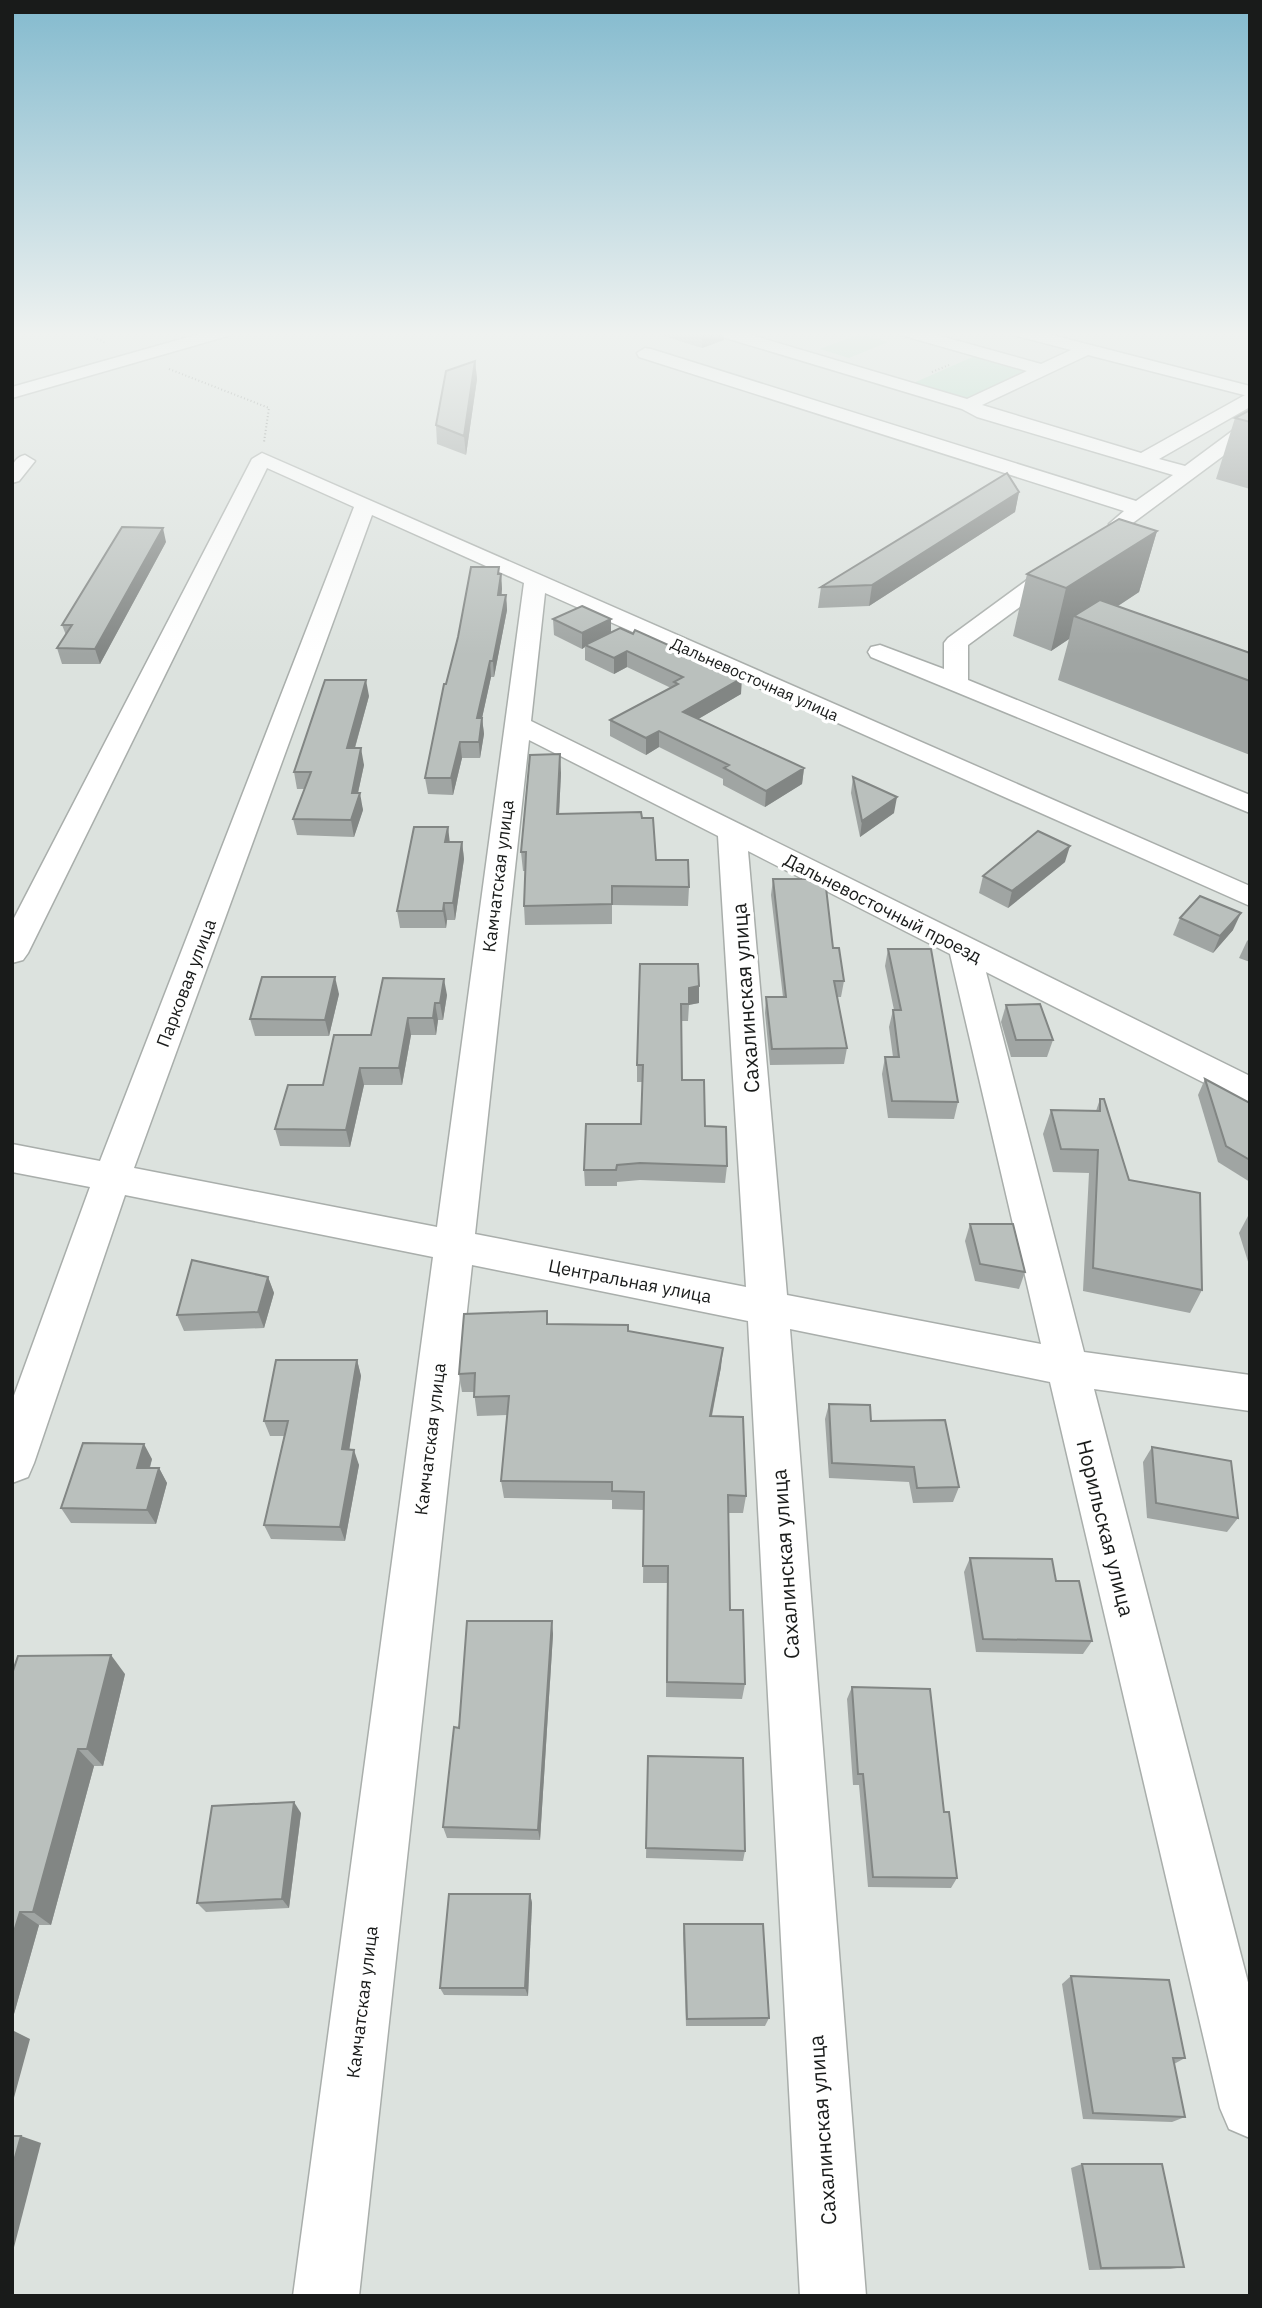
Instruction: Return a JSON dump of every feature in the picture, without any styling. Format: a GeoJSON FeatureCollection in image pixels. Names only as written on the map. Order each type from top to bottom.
{"type":"FeatureCollection","features":[{"type":"Feature","properties":{"kind":"street"},"geometry":{"type":"LineString","coordinates":[[919,440],[1139,509]]}},
{"type":"Feature","properties":{"kind":"street"},"geometry":{"type":"LineString","coordinates":[[1074,440],[1187,473]]}},
{"type":"Feature","properties":{"kind":"street"},"geometry":{"type":"LineString","coordinates":[[1143,460],[1179,440]]}},
{"type":"Feature","properties":{"kind":"street"},"geometry":{"type":"LineString","coordinates":[[1106,533],[1233,440]]}},
{"type":"Feature","properties":{"kind":"street"},"geometry":{"type":"LineString","coordinates":[[12,953],[262,459]]}},
{"type":"Feature","properties":{"kind":"street","name":"Дальневосточная улица"},"geometry":{"type":"LineString","coordinates":[[262,459],[1250,897]]}},
{"type":"Feature","properties":{"kind":"street"},"geometry":{"type":"LineString","coordinates":[[12,477],[19,460]]}},
{"type":"Feature","properties":{"kind":"street","name":"Парковая улица"},"geometry":{"type":"LineString","coordinates":[[12,1463],[113,1178],[365,506]]}},
{"type":"Feature","properties":{"kind":"street"},"geometry":{"type":"LineString","coordinates":[[956,684],[956,643],[1074,556]]}},
{"type":"Feature","properties":{"kind":"street","name":"Камчатская улица"},"geometry":{"type":"LineString","coordinates":[[326,2296],[535,582]]}},
{"type":"Feature","properties":{"kind":"street"},"geometry":{"type":"LineString","coordinates":[[880,652],[1250,805]]}},
{"type":"Feature","properties":{"kind":"street","name":"Дальневосточный проезд"},"geometry":{"type":"LineString","coordinates":[[517,724],[1250,1091]]}},
{"type":"Feature","properties":{"kind":"street","name":"Сахалинская улица"},"geometry":{"type":"LineString","coordinates":[[732,833],[768,1308],[833,2296]]}},
{"type":"Feature","properties":{"kind":"street","name":"Норильская улица"},"geometry":{"type":"LineString","coordinates":[[964,948],[1250,2108]]}},
{"type":"Feature","properties":{"kind":"street","name":"Центральная улица"},"geometry":{"type":"LineString","coordinates":[[12,1158],[1066,1367],[1250,1393]]}},
{"type":"Feature","properties":{"kind":"path"},"geometry":{"type":"LineString","coordinates":[[262,459],[265,440]]}},
{"type":"Feature","properties":{"kind":"building"},"geometry":{"type":"Polygon","coordinates":[[[1007,473],[1019,492],[872,585],[821,587],[1007,473]]]}},
{"type":"Feature","properties":{"kind":"building"},"geometry":{"type":"Polygon","coordinates":[[[1119,519],[1157,531],[1066,588],[1027,574],[1119,519]]]}},
{"type":"Feature","properties":{"kind":"building"},"geometry":{"type":"Polygon","coordinates":[[[122,527],[163,528],[95,649],[57,648],[72,625],[62,625],[122,527]]]}},
{"type":"Feature","properties":{"kind":"building"},"geometry":{"type":"Polygon","coordinates":[[[471,567],[499,567],[498,574],[501,574],[498,595],[506,595],[493,661],[490,661],[477,718],[482,718],[479,742],[460,742],[451,778],[425,778],[444,684],[458,637],[471,567]]]}},
{"type":"Feature","properties":{"kind":"building"},"geometry":{"type":"Polygon","coordinates":[[[1100,600],[1250,653],[1250,681],[1074,616],[1100,600]]]}},
{"type":"Feature","properties":{"kind":"building"},"geometry":{"type":"Polygon","coordinates":[[[582,606],[611,619],[582,633],[553,619],[582,606]]]}},
{"type":"Feature","properties":{"kind":"building"},"geometry":{"type":"Polygon","coordinates":[[[620,628],[633,634],[635,630],[742,678],[683,712],[804,768],[766,791],[724,768],[729,765],[659,731],[646,738],[610,720],[678,684],[674,682],[683,677],[627,651],[614,658],[585,645],[620,628]]]}},
{"type":"Feature","properties":{"kind":"building"},"geometry":{"type":"Polygon","coordinates":[[[325,680],[366,680],[347,748],[361,748],[352,793],[360,793],[351,820],[293,819],[311,772],[294,772],[325,680]]]}},
{"type":"Feature","properties":{"kind":"building"},"geometry":{"type":"Polygon","coordinates":[[[560,754],[557,814],[641,812],[642,818],[653,818],[656,860],[688,860],[689,887],[612,886],[612,904],[524,906],[526,852],[521,852],[530,755],[560,754]]]}},
{"type":"Feature","properties":{"kind":"building"},"geometry":{"type":"Polygon","coordinates":[[[853,777],[897,797],[862,821],[853,777]]]}},
{"type":"Feature","properties":{"kind":"building"},"geometry":{"type":"Polygon","coordinates":[[[414,827],[448,827],[445,842],[462,842],[453,903],[444,903],[443,911],[397,911],[414,827]]]}},
{"type":"Feature","properties":{"kind":"building"},"geometry":{"type":"Polygon","coordinates":[[[1038,831],[1070,846],[1012,891],[983,876],[1038,831]]]}},
{"type":"Feature","properties":{"kind":"building"},"geometry":{"type":"Polygon","coordinates":[[[773,879],[825,879],[833,948],[839,948],[844,981],[834,981],[847,1048],[772,1049],[766,997],[786,997],[773,879]]]}},
{"type":"Feature","properties":{"kind":"building"},"geometry":{"type":"Polygon","coordinates":[[[1200,896],[1241,913],[1220,936],[1180,918],[1200,896]]]}},
{"type":"Feature","properties":{"kind":"building"},"geometry":{"type":"Polygon","coordinates":[[[888,949],[931,949],[958,1102],[892,1101],[885,1057],[899,1057],[893,1010],[901,1010],[888,949]]]}},
{"type":"Feature","properties":{"kind":"building"},"geometry":{"type":"Polygon","coordinates":[[[640,964],[698,964],[699,986],[689,988],[689,1004],[681,1004],[682,1080],[704,1080],[705,1126],[726,1127],[727,1166],[640,1163],[617,1165],[616,1170],[584,1170],[586,1124],[641,1124],[643,1065],[637,1065],[640,964]]]}},
{"type":"Feature","properties":{"kind":"building"},"geometry":{"type":"Polygon","coordinates":[[[262,977],[335,977],[325,1020],[250,1019],[262,977]]]}},
{"type":"Feature","properties":{"kind":"building"},"geometry":{"type":"Polygon","coordinates":[[[383,978],[444,979],[440,1003],[435,1003],[433,1018],[408,1018],[399,1068],[360,1068],[346,1130],[275,1129],[288,1085],[323,1085],[334,1035],[371,1035],[383,978]]]}},
{"type":"Feature","properties":{"kind":"building"},"geometry":{"type":"Polygon","coordinates":[[[1040,1004],[1053,1040],[1016,1040],[1006,1005],[1040,1004]]]}},
{"type":"Feature","properties":{"kind":"building"},"geometry":{"type":"Polygon","coordinates":[[[1205,1079],[1250,1103],[1250,1160],[1226,1146],[1205,1079]]]}},
{"type":"Feature","properties":{"kind":"building"},"geometry":{"type":"Polygon","coordinates":[[[1100,1099],[1104,1099],[1129,1180],[1200,1193],[1202,1290],[1093,1268],[1098,1150],[1061,1149],[1051,1110],[1100,1111],[1100,1099]]]}},
{"type":"Feature","properties":{"kind":"building"},"geometry":{"type":"Polygon","coordinates":[[[970,1224],[1013,1224],[1025,1272],[980,1264],[970,1224]]]}},
{"type":"Feature","properties":{"kind":"building"},"geometry":{"type":"Polygon","coordinates":[[[192,1260],[268,1277],[258,1312],[177,1315],[192,1260]]]}},
{"type":"Feature","properties":{"kind":"building"},"geometry":{"type":"Polygon","coordinates":[[[547,1311],[547,1324],[628,1325],[628,1331],[723,1348],[710,1416],[743,1417],[746,1496],[728,1495],[730,1610],[743,1610],[745,1684],[667,1682],[668,1566],[643,1566],[644,1492],[612,1491],[612,1482],[501,1481],[509,1396],[474,1397],[475,1373],[459,1374],[464,1314],[547,1311]]]}},
{"type":"Feature","properties":{"kind":"building"},"geometry":{"type":"Polygon","coordinates":[[[276,1360],[357,1360],[342,1449],[354,1450],[340,1527],[264,1525],[288,1421],[264,1421],[276,1360]]]}},
{"type":"Feature","properties":{"kind":"building"},"geometry":{"type":"Polygon","coordinates":[[[829,1404],[870,1405],[871,1421],[945,1420],[959,1487],[917,1488],[914,1467],[832,1463],[829,1404]]]}},
{"type":"Feature","properties":{"kind":"building"},"geometry":{"type":"Polygon","coordinates":[[[83,1443],[144,1444],[137,1468],[159,1468],[147,1510],[61,1508],[83,1443]]]}},
{"type":"Feature","properties":{"kind":"building"},"geometry":{"type":"Polygon","coordinates":[[[1152,1447],[1231,1461],[1238,1518],[1156,1503],[1152,1447]]]}},
{"type":"Feature","properties":{"kind":"building"},"geometry":{"type":"Polygon","coordinates":[[[970,1558],[1052,1559],[1056,1581],[1079,1581],[1092,1641],[983,1639],[970,1558]]]}},
{"type":"Feature","properties":{"kind":"building"},"geometry":{"type":"Polygon","coordinates":[[[467,1621],[552,1621],[538,1830],[443,1827],[454,1727],[459,1728],[467,1621]]]}},
{"type":"Feature","properties":{"kind":"building"},"geometry":{"type":"Polygon","coordinates":[[[111,1655],[87,1749],[78,1749],[33,1912],[20,1912],[12,1938],[12,1674],[18,1656],[111,1655]]]}},
{"type":"Feature","properties":{"kind":"building"},"geometry":{"type":"Polygon","coordinates":[[[852,1687],[930,1689],[944,1812],[949,1812],[957,1878],[873,1877],[863,1774],[858,1774],[852,1687]]]}},
{"type":"Feature","properties":{"kind":"building"},"geometry":{"type":"Polygon","coordinates":[[[648,1756],[743,1758],[745,1851],[646,1848],[648,1756]]]}},
{"type":"Feature","properties":{"kind":"building"},"geometry":{"type":"Polygon","coordinates":[[[294,1802],[282,1899],[197,1903],[212,1806],[294,1802]]]}},
{"type":"Feature","properties":{"kind":"building"},"geometry":{"type":"Polygon","coordinates":[[[449,1894],[530,1894],[525,1988],[440,1988],[449,1894]]]}},
{"type":"Feature","properties":{"kind":"building"},"geometry":{"type":"Polygon","coordinates":[[[684,1924],[763,1924],[769,2018],[687,2019],[684,1924]]]}},
{"type":"Feature","properties":{"kind":"building"},"geometry":{"type":"Polygon","coordinates":[[[1071,1976],[1169,1980],[1185,2058],[1173,2058],[1185,2117],[1093,2113],[1071,1976]]]}},
{"type":"Feature","properties":{"kind":"building"},"geometry":{"type":"Polygon","coordinates":[[[12,2136],[21,2136],[12,2168],[12,2136]]]}},
{"type":"Feature","properties":{"kind":"building"},"geometry":{"type":"Polygon","coordinates":[[[1082,2164],[1162,2164],[1184,2267],[1101,2268],[1082,2164]]]}}]}
